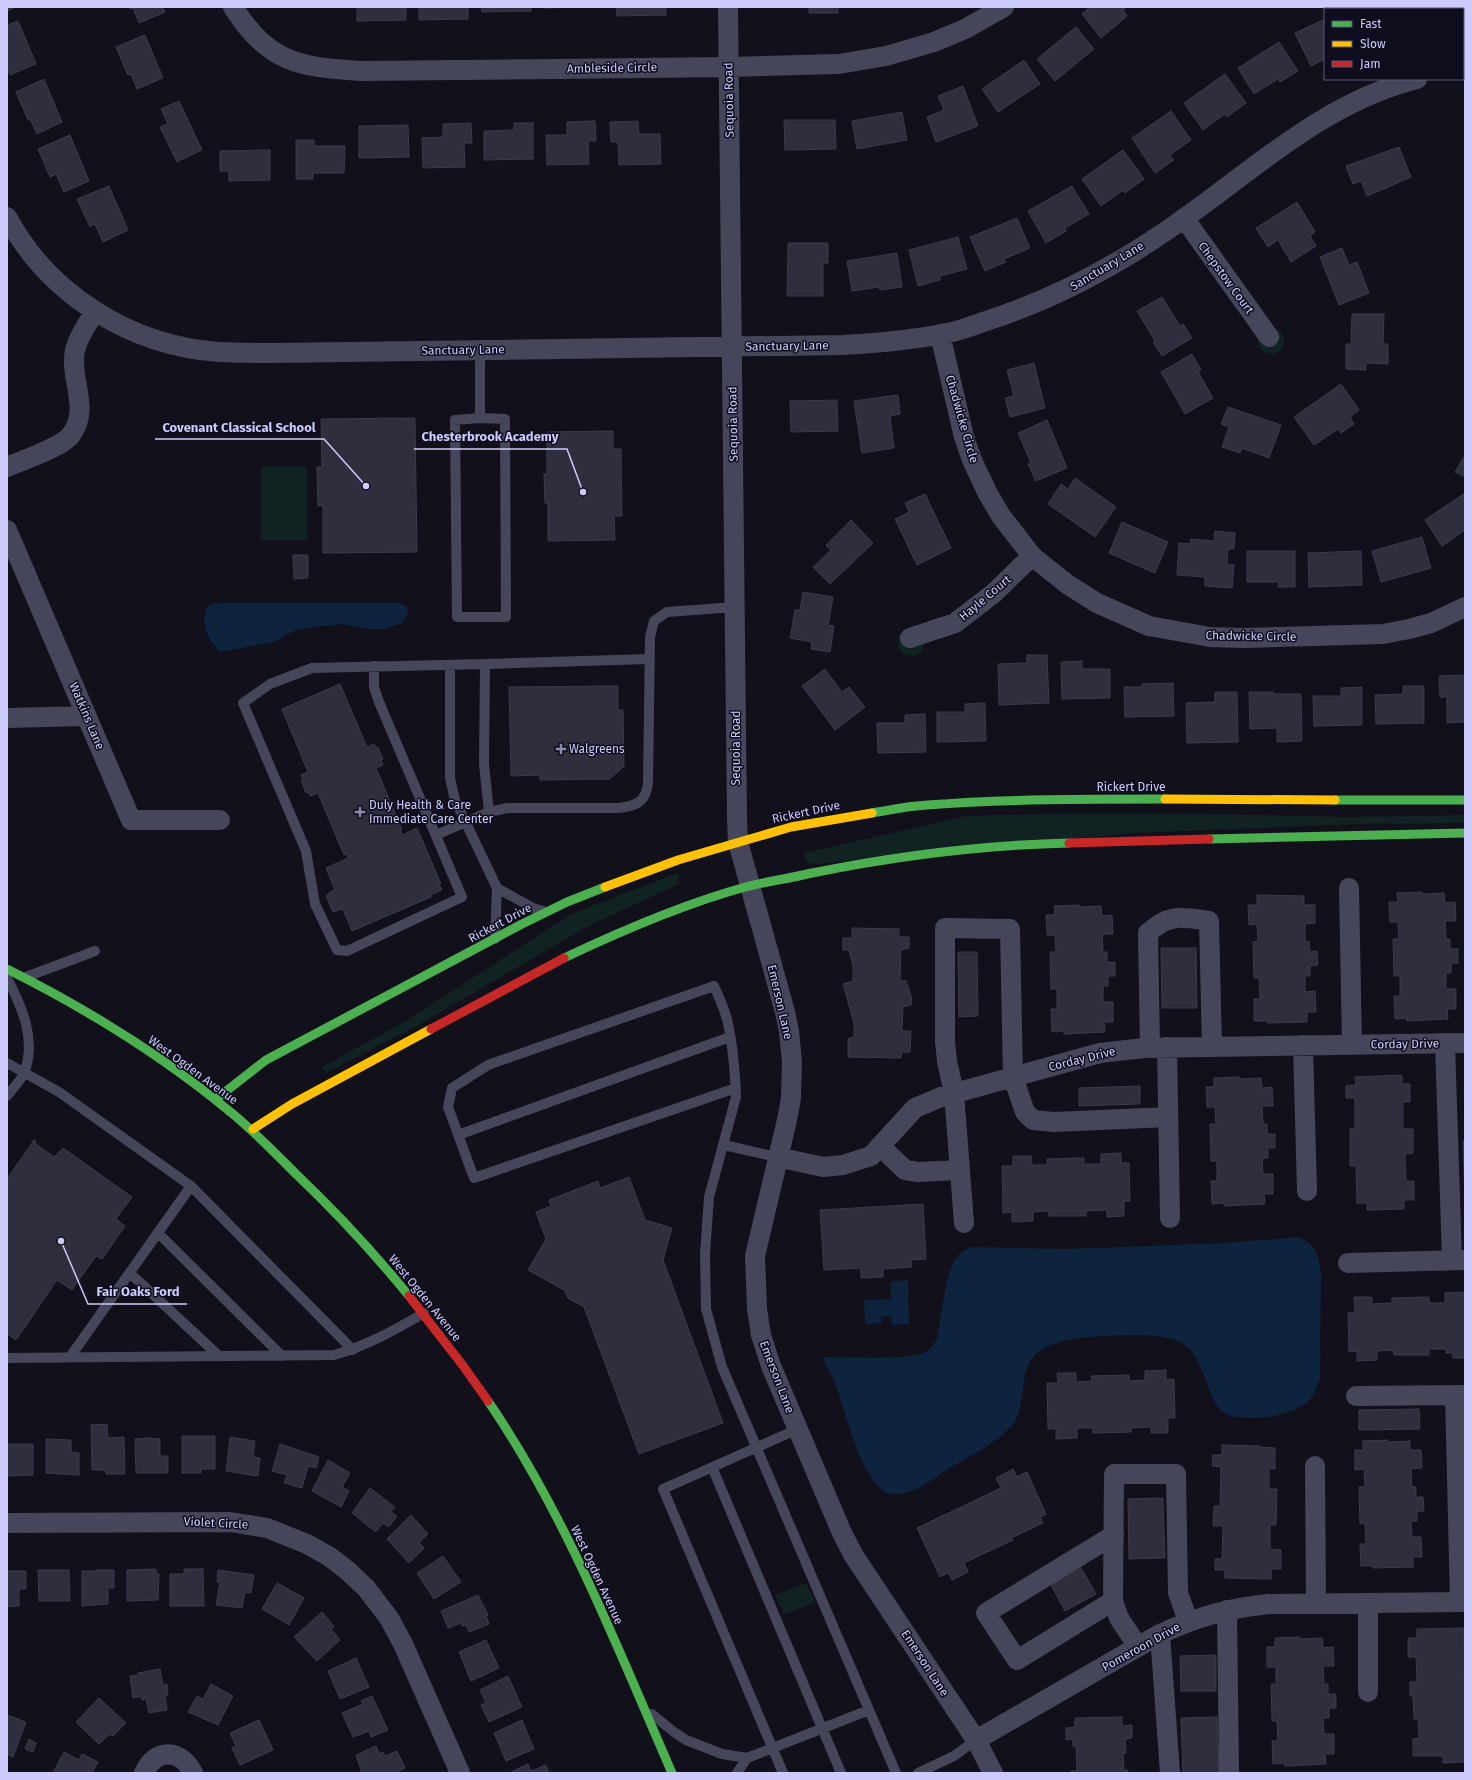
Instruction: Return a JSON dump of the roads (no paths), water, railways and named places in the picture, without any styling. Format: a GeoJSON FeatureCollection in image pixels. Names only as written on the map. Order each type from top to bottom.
{"type":"FeatureCollection","features":[{"type":"Feature","properties":{"kind":"street","name":"Ambleside Circle"},"geometry":{"type":"LineString","coordinates":[[233,7],[257,38],[270,50],[289,60],[326,69],[361,71],[729,67],[839,64],[886,56],[934,42],[965,29],[1004,7]]}},
{"type":"Feature","properties":{"kind":"street","name":"Sequoia Road"},"geometry":{"type":"LineString","coordinates":[[728,7],[738,842]]}},
{"type":"Feature","properties":{"kind":"street","name":"Sanctuary Lane"},"geometry":{"type":"LineString","coordinates":[[7,218],[32,254],[54,278],[73,296],[95,311],[125,329],[152,339],[218,352],[274,353],[843,345],[882,343],[954,332],[1019,310],[1069,289],[1104,271],[1184,218],[1299,134],[1327,116],[1362,98],[1413,80]]}},
{"type":"Feature","properties":{"kind":"street","name":"Chepstow Court"},"geometry":{"type":"LineString","coordinates":[[1184,218],[1269,337]]}},
{"type":"Feature","properties":{"kind":"street"},"geometry":{"type":"LineString","coordinates":[[7,467],[58,445],[70,436],[77,425],[80,411],[74,361],[76,346],[95,311]]}},
{"type":"Feature","properties":{"kind":"street","name":"Chadwicke Circle"},"geometry":{"type":"LineString","coordinates":[[940,334],[964,437],[972,460],[987,492],[1001,516],[1032,556],[1079,592],[1097,603],[1149,626],[1210,637],[1243,638],[1383,634],[1431,623],[1465,607]]}},
{"type":"Feature","properties":{"kind":"street","name":"Watkins Lane"},"geometry":{"type":"LineString","coordinates":[[7,530],[131,820],[220,820]]}},
{"type":"Feature","properties":{"kind":"street","name":"Hayle Court"},"geometry":{"type":"LineString","coordinates":[[910,638],[955,623],[994,593],[1032,556]]}},
{"type":"Feature","properties":{"kind":"street"},"geometry":{"type":"LineString","coordinates":[[7,718],[86,716]]}},
{"type":"Feature","properties":{"kind":"street","name":"Rickert Drive"},"geometry":{"type":"LineString","coordinates":[[216,1099],[266,1060],[567,902],[678,860],[791,827],[925,805],[1060,799],[1465,800]]}},
{"type":"Feature","properties":{"kind":"street"},"geometry":{"type":"LineString","coordinates":[[253,1129],[292,1104],[546,967],[602,940],[705,900],[750,886],[862,863],[976,848],[1057,843],[1461,837]]}},
{"type":"Feature","properties":{"kind":"street","name":"Emerson Lane"},"geometry":{"type":"LineString","coordinates":[[738,842],[785,1012],[790,1038],[792,1062],[787,1120],[777,1157],[755,1256],[756,1309],[761,1335],[771,1366],[842,1532],[854,1556],[976,1740],[993,1773]]}},
{"type":"Feature","properties":{"kind":"street"},"geometry":{"type":"LineString","coordinates":[[1349,888],[1352,1045]]}},
{"type":"Feature","properties":{"kind":"street"},"geometry":{"type":"LineString","coordinates":[[1170,1218],[1168,1117],[1159,1047],[1148,933],[1159,923],[1180,917],[1209,921],[1212,1047]]}},
{"type":"Feature","properties":{"kind":"street"},"geometry":{"type":"LineString","coordinates":[[964,1223],[954,1093],[947,1061],[945,1041],[945,928],[1010,929],[1013,1077],[1025,1112],[1033,1120],[1054,1122],[1168,1117]]}},
{"type":"Feature","properties":{"kind":"street","name":"West Ogden Avenue"},"geometry":{"type":"LineString","coordinates":[[7,969],[94,1016],[167,1062],[253,1129],[345,1222],[424,1313],[495,1412],[572,1548],[672,1773]]}},
{"type":"Feature","properties":{"kind":"street"},"geometry":{"type":"LineString","coordinates":[[1348,1263],[1458,1260],[1445,1043]]}},
{"type":"Feature","properties":{"kind":"street","name":"Corday Drive"},"geometry":{"type":"LineString","coordinates":[[777,1157],[823,1167],[843,1165],[871,1156],[915,1108],[954,1093],[1100,1052],[1159,1047],[1465,1043]]}},
{"type":"Feature","properties":{"kind":"street"},"geometry":{"type":"LineString","coordinates":[[1303,1045],[1307,1191]]}},
{"type":"Feature","properties":{"kind":"street"},"geometry":{"type":"LineString","coordinates":[[880,1146],[904,1170],[918,1172],[959,1170]]}},
{"type":"Feature","properties":{"kind":"street"},"geometry":{"type":"LineString","coordinates":[[1356,1396],[1460,1395],[1462,1602]]}},
{"type":"Feature","properties":{"kind":"street"},"geometry":{"type":"LineString","coordinates":[[1315,1466],[1316,1604]]}},
{"type":"Feature","properties":{"kind":"street"},"geometry":{"type":"LineString","coordinates":[[1138,1647],[1119,1618],[1113,1601],[1114,1474],[1176,1474],[1178,1593],[1188,1621]]}},
{"type":"Feature","properties":{"kind":"street","name":"Violet Circle"},"geometry":{"type":"LineString","coordinates":[[7,1523],[230,1522],[267,1528],[307,1544],[330,1557],[348,1571],[366,1588],[389,1618],[403,1644],[460,1773]]}},
{"type":"Feature","properties":{"kind":"street"},"geometry":{"type":"LineString","coordinates":[[1113,1601],[1017,1660],[986,1613],[1114,1535]]}},
{"type":"Feature","properties":{"kind":"street","name":"Pomeroon Drive"},"geometry":{"type":"LineString","coordinates":[[976,1740],[1160,1634],[1188,1621],[1227,1610],[1269,1604],[1462,1602]]}},
{"type":"Feature","properties":{"kind":"street"},"geometry":{"type":"LineString","coordinates":[[1368,1603],[1368,1692]]}},
{"type":"Feature","properties":{"kind":"street"},"geometry":{"type":"LineString","coordinates":[[1227,1610],[1230,1773]]}},
{"type":"Feature","properties":{"kind":"street"},"geometry":{"type":"LineString","coordinates":[[1160,1634],[1170,1773]]}},
{"type":"Feature","properties":{"kind":"street"},"geometry":{"type":"LineString","coordinates":[[144,1773],[147,1766],[156,1758],[166,1754],[178,1756],[188,1764],[193,1773]]}},
{"type":"Feature","properties":{"kind":"lane"},"geometry":{"type":"LineString","coordinates":[[480,350],[480,418]]}},
{"type":"Feature","properties":{"kind":"lane"},"geometry":{"type":"LineString","coordinates":[[480,418],[505,419],[506,617],[458,617],[455,420],[480,418]]}},
{"type":"Feature","properties":{"kind":"lane"},"geometry":{"type":"LineString","coordinates":[[436,835],[464,821],[489,812],[507,808],[618,808],[631,806],[640,802],[647,793],[648,783],[649,659],[650,637],[654,621],[667,612],[735,607]]}},
{"type":"Feature","properties":{"kind":"lane"},"geometry":{"type":"LineString","coordinates":[[374,666],[374,687],[379,702],[462,897],[347,951],[337,950],[315,904],[306,851],[242,703],[270,684],[312,668],[374,666],[450,665],[649,659]]}},
{"type":"Feature","properties":{"kind":"lane"},"geometry":{"type":"LineString","coordinates":[[485,664],[484,764],[489,812]]}},
{"type":"Feature","properties":{"kind":"lane"},"geometry":{"type":"LineString","coordinates":[[450,665],[450,778],[455,800],[496,888],[495,939]]}},
{"type":"Feature","properties":{"kind":"lane"},"geometry":{"type":"LineString","coordinates":[[496,888],[533,908],[547,912]]}},
{"type":"Feature","properties":{"kind":"lane"},"geometry":{"type":"LineString","coordinates":[[24,977],[96,952]]}},
{"type":"Feature","properties":{"kind":"lane"},"geometry":{"type":"LineString","coordinates":[[7,978],[18,1000],[27,1024],[29,1048],[25,1073],[7,1096]]}},
{"type":"Feature","properties":{"kind":"lane"},"geometry":{"type":"LineString","coordinates":[[736,1088],[474,1178],[448,1107],[452,1088],[488,1065],[714,986],[726,1017],[730,1037],[734,1058],[736,1088],[736,1097],[709,1197],[705,1254],[706,1309],[722,1367],[896,1773]]}},
{"type":"Feature","properties":{"kind":"lane"},"geometry":{"type":"LineString","coordinates":[[458,1134],[730,1037]]}},
{"type":"Feature","properties":{"kind":"lane"},"geometry":{"type":"LineString","coordinates":[[7,1063],[59,1092],[191,1186],[353,1350]]}},
{"type":"Feature","properties":{"kind":"lane"},"geometry":{"type":"LineString","coordinates":[[724,1145],[777,1157]]}},
{"type":"Feature","properties":{"kind":"lane"},"geometry":{"type":"LineString","coordinates":[[70,1357],[191,1186]]}},
{"type":"Feature","properties":{"kind":"lane"},"geometry":{"type":"LineString","coordinates":[[158,1233],[282,1356]]}},
{"type":"Feature","properties":{"kind":"lane"},"geometry":{"type":"LineString","coordinates":[[130,1273],[219,1356]]}},
{"type":"Feature","properties":{"kind":"lane"},"geometry":{"type":"LineString","coordinates":[[7,1358],[334,1355],[353,1350],[380,1338],[424,1313]]}},
{"type":"Feature","properties":{"kind":"lane"},"geometry":{"type":"LineString","coordinates":[[783,1773],[663,1489],[798,1429]]}},
{"type":"Feature","properties":{"kind":"lane"},"geometry":{"type":"LineString","coordinates":[[712,1467],[841,1773]]}},
{"type":"Feature","properties":{"kind":"lane"},"geometry":{"type":"LineString","coordinates":[[643,1706],[686,1740],[722,1754],[747,1758],[869,1710]]}},
{"type":"Feature","properties":{"kind":"lane"},"geometry":{"type":"LineString","coordinates":[[918,1773],[954,1756],[976,1740]]}},
{"type":"Feature","properties":{"kind":"lane"},"geometry":{"type":"LineString","coordinates":[[737,1773],[747,1758]]}},
{"type":"Feature","properties":{"kind":"water"},"geometry":{"type":"Polygon","coordinates":[[[399,603],[407,607],[408,614],[403,623],[383,629],[369,629],[342,624],[298,629],[274,642],[220,652],[206,631],[204,619],[207,607],[212,604],[399,603]]]}},
{"type":"Feature","properties":{"kind":"water"},"geometry":{"type":"Polygon","coordinates":[[[1298,1237],[1309,1243],[1315,1250],[1319,1260],[1321,1272],[1320,1378],[1315,1392],[1302,1406],[1289,1412],[1268,1417],[1234,1417],[1224,1413],[1219,1408],[1214,1401],[1202,1370],[1192,1352],[1185,1345],[1176,1340],[1164,1337],[1135,1335],[1074,1339],[1048,1346],[1032,1359],[1026,1372],[1020,1406],[1015,1421],[1004,1434],[978,1452],[917,1489],[900,1494],[892,1494],[882,1490],[873,1481],[865,1468],[852,1435],[836,1385],[824,1358],[905,1357],[924,1353],[928,1350],[937,1339],[949,1273],[957,1257],[966,1249],[972,1247],[1065,1249],[1227,1243],[1298,1237]]]}},
{"type":"Feature","properties":{"kind":"water"},"geometry":{"type":"Polygon","coordinates":[[[908,1280],[909,1324],[892,1325],[891,1316],[881,1317],[882,1323],[865,1324],[864,1300],[891,1299],[891,1281],[908,1280]]]}},
{"type":"Feature","properties":{"kind":"place","name":"Covenant Classical School"},"geometry":{"type":"Point","coordinates":[366,486]}},
{"type":"Feature","properties":{"kind":"place","name":"Chesterbrook Academy"},"geometry":{"type":"Point","coordinates":[583,492]}},
{"type":"Feature","properties":{"kind":"place","name":"Walgreens"},"geometry":{"type":"Point","coordinates":[561,749]}},
{"type":"Feature","properties":{"kind":"place","name":"Duly Health & Care Immediate Care Center"},"geometry":{"type":"Point","coordinates":[360,812]}},
{"type":"Feature","properties":{"kind":"place","name":"Fair Oaks Ford"},"geometry":{"type":"Point","coordinates":[61,1241]}}]}
